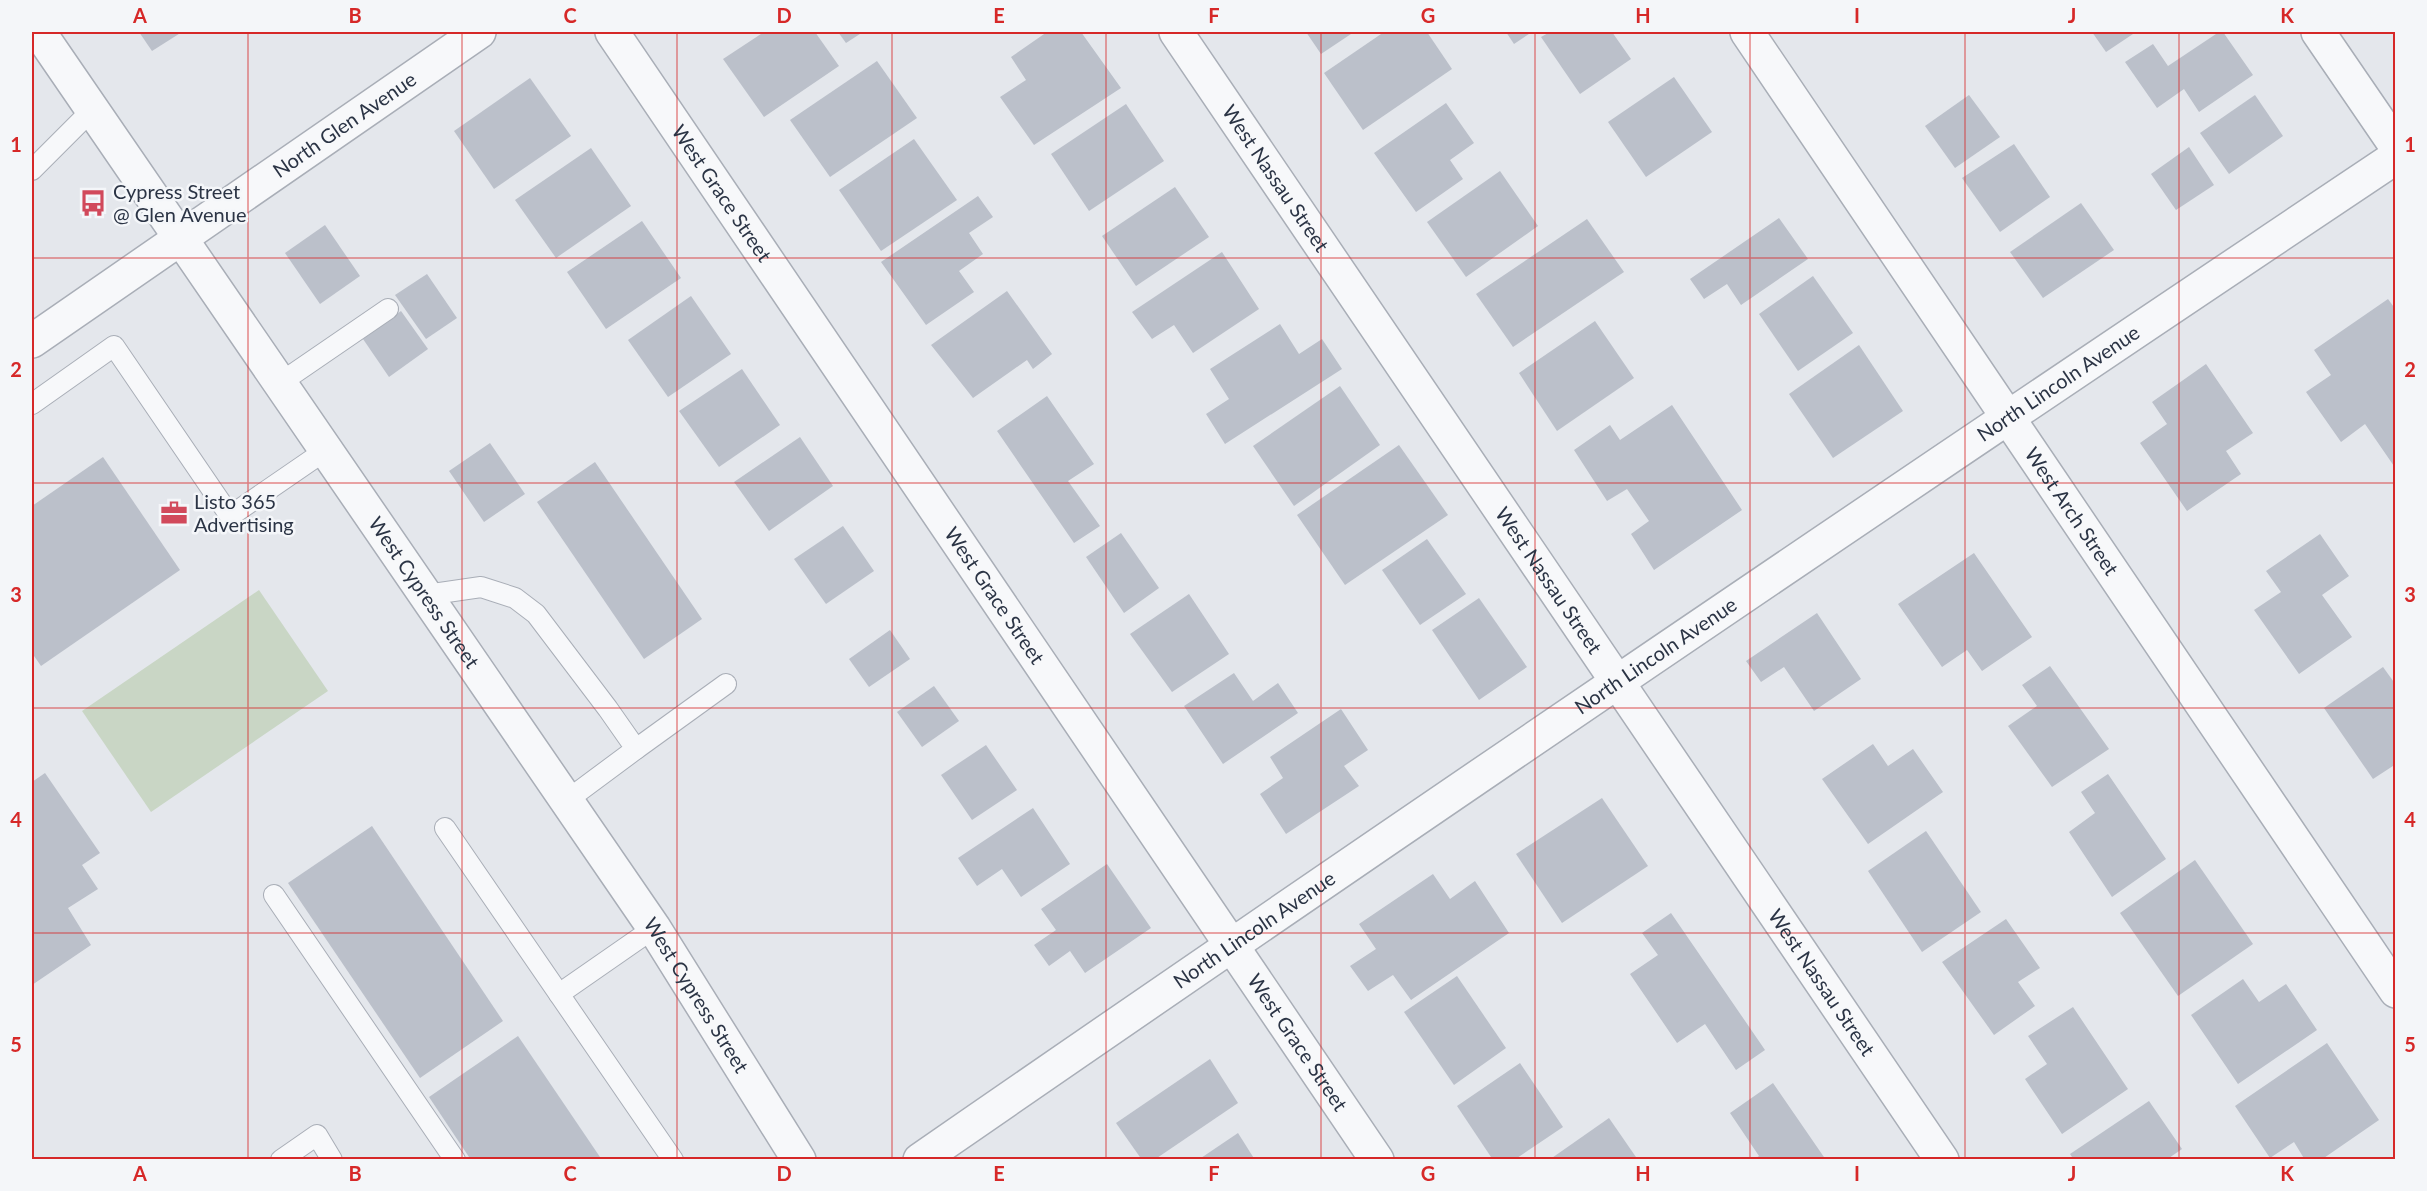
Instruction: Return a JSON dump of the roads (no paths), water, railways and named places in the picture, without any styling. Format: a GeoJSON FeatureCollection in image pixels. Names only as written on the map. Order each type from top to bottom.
{"type":"FeatureCollection","features":[{"type":"Feature","properties":{"kind":"street","name":"West Cypress Street"},"geometry":{"type":"LineString","coordinates":[[39,32],[182,236],[280,383],[654,928],[799,1160]]}},
{"type":"Feature","properties":{"kind":"street","name":"North Glen Avenue"},"geometry":{"type":"LineString","coordinates":[[32,341],[478,32]]}},
{"type":"Feature","properties":{"kind":"street","name":"West Grace Street"},"geometry":{"type":"LineString","coordinates":[[612,32],[1377,1160]]}},
{"type":"Feature","properties":{"kind":"street","name":"West Nassau Street"},"geometry":{"type":"LineString","coordinates":[[1176,32],[1942,1160]]}},
{"type":"Feature","properties":{"kind":"street","name":"West Arch Street"},"geometry":{"type":"LineString","coordinates":[[1747,32],[2396,991]]}},
{"type":"Feature","properties":{"kind":"street"},"geometry":{"type":"LineString","coordinates":[[2318,32],[2396,146]]}},
{"type":"Feature","properties":{"kind":"street","name":"North Lincoln Avenue"},"geometry":{"type":"LineString","coordinates":[[920,1160],[1231,945],[2008,417],[2396,157]]}},
{"type":"Feature","properties":{"kind":"lane"},"geometry":{"type":"LineString","coordinates":[[32,170],[93,109]]}},
{"type":"Feature","properties":{"kind":"lane"},"geometry":{"type":"LineString","coordinates":[[280,383],[388,309]]}},
{"type":"Feature","properties":{"kind":"lane"},"geometry":{"type":"LineString","coordinates":[[32,404],[114,346],[230,516],[326,450]]}},
{"type":"Feature","properties":{"kind":"lane"},"geometry":{"type":"LineString","coordinates":[[426,595],[481,587],[515,598],[536,614],[636,749]]}},
{"type":"Feature","properties":{"kind":"lane"},"geometry":{"type":"LineString","coordinates":[[566,801],[726,684]]}},
{"type":"Feature","properties":{"kind":"lane"},"geometry":{"type":"LineString","coordinates":[[445,828],[673,1160]]}},
{"type":"Feature","properties":{"kind":"lane"},"geometry":{"type":"LineString","coordinates":[[274,895],[455,1160]]}},
{"type":"Feature","properties":{"kind":"lane"},"geometry":{"type":"LineString","coordinates":[[559,994],[654,928]]}},
{"type":"Feature","properties":{"kind":"lane"},"geometry":{"type":"LineString","coordinates":[[281,1160],[316,1135],[332,1160]]}},
{"type":"Feature","properties":{"kind":"place","name":"Cypress Street @ Glen Avenue"},"geometry":{"type":"Point","coordinates":[93,203]}},
{"type":"Feature","properties":{"kind":"place","name":"Listo 365 Advertising"},"geometry":{"type":"Point","coordinates":[174,513]}}]}
